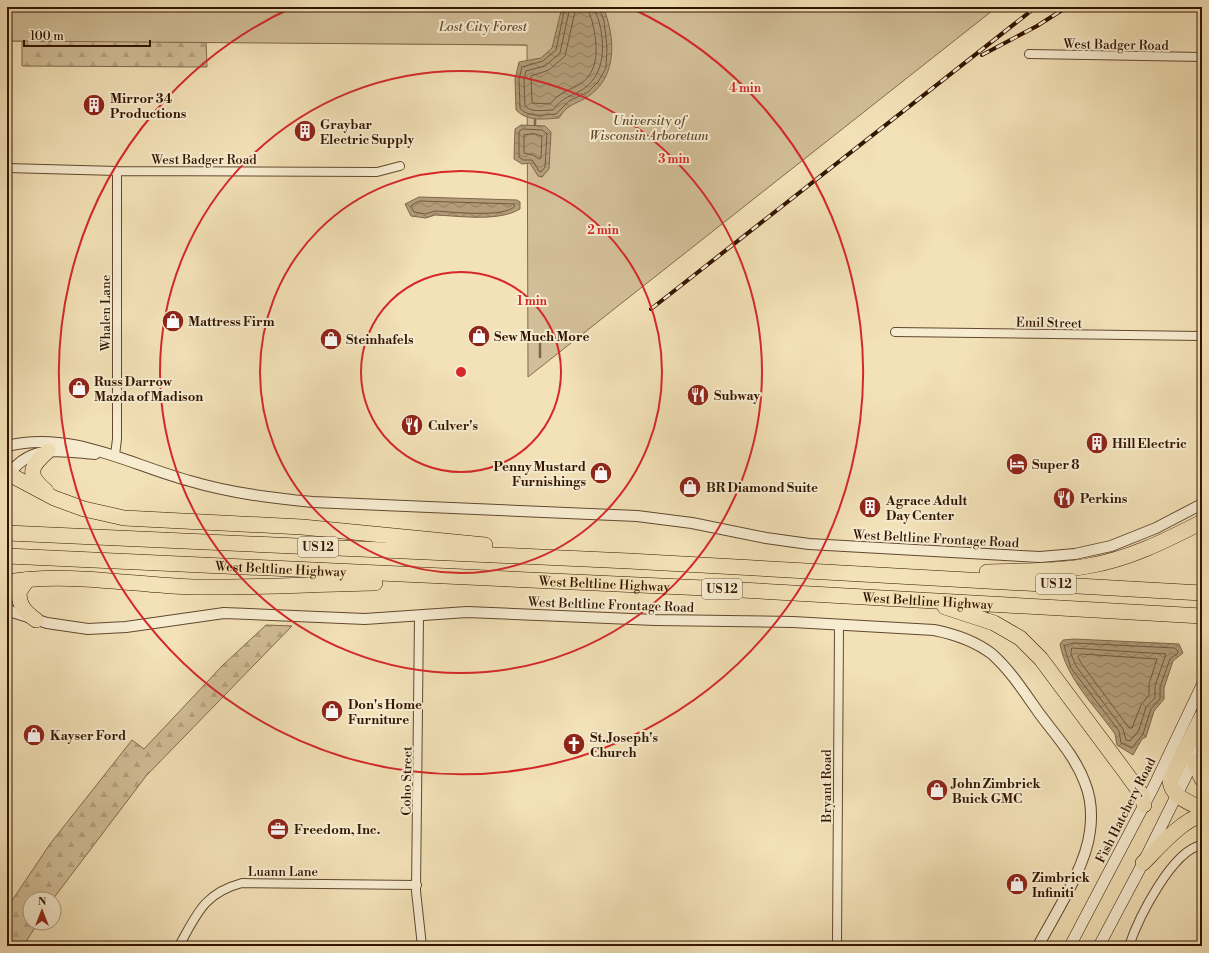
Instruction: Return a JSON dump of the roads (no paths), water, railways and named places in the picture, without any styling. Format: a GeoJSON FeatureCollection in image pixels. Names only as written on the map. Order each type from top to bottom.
{"type":"FeatureCollection","features":[{"type":"Feature","properties":{"kind":"highway"},"geometry":{"type":"LineString","coordinates":[[48,451],[35,462],[32,469],[33,477],[39,485],[54,498]]}},
{"type":"Feature","properties":{"kind":"highway"},"geometry":{"type":"LineString","coordinates":[[8,475],[54,498],[84,509],[124,518],[322,529],[629,560]]}},
{"type":"Feature","properties":{"kind":"highway"},"geometry":{"type":"LineString","coordinates":[[910,576],[1087,567],[1141,552],[1202,522]]}},
{"type":"Feature","properties":{"kind":"highway","name":"West Beltline Highway"},"geometry":{"type":"LineString","coordinates":[[7,533],[629,560],[1202,593]]}},
{"type":"Feature","properties":{"kind":"highway","name":"West Beltline Highway"},"geometry":{"type":"LineString","coordinates":[[7,556],[924,600],[1202,616]]}},
{"type":"Feature","properties":{"kind":"highway"},"geometry":{"type":"LineString","coordinates":[[7,582],[28,579],[66,578],[193,587],[520,580]]}},
{"type":"Feature","properties":{"kind":"highway"},"geometry":{"type":"LineString","coordinates":[[28,579],[19,592],[19,602],[25,613],[36,620]]}},
{"type":"Feature","properties":{"kind":"highway"},"geometry":{"type":"LineString","coordinates":[[924,600],[994,623],[1020,638],[1041,659],[1127,774],[1142,795],[1144,805]]}},
{"type":"Feature","properties":{"kind":"highway"},"geometry":{"type":"LineString","coordinates":[[1202,716],[1170,780],[1171,786],[1177,796],[1202,809]]}},
{"type":"Feature","properties":{"kind":"highway"},"geometry":{"type":"LineString","coordinates":[[1194,762],[1202,779]]}},
{"type":"Feature","properties":{"kind":"highway"},"geometry":{"type":"LineString","coordinates":[[1143,863],[1184,825],[1194,817],[1202,815]]}},
{"type":"Feature","properties":{"kind":"main road","name":"Fish Hatchery Road"},"geometry":{"type":"LineString","coordinates":[[1070,946],[1144,805],[1202,685]]}},
{"type":"Feature","properties":{"kind":"main road"},"geometry":{"type":"LineString","coordinates":[[1099,946],[1143,863],[1202,744]]}},
{"type":"Feature","properties":{"kind":"street","name":"West Badger Road"},"geometry":{"type":"LineString","coordinates":[[1029,54],[1202,57]]}},
{"type":"Feature","properties":{"kind":"street","name":"West Badger Road"},"geometry":{"type":"LineString","coordinates":[[7,168],[117,171],[377,172],[400,166]]}},
{"type":"Feature","properties":{"kind":"street","name":"Whalen Lane"},"geometry":{"type":"LineString","coordinates":[[115,456],[117,426],[117,171]]}},
{"type":"Feature","properties":{"kind":"street","name":"Emil Street"},"geometry":{"type":"LineString","coordinates":[[895,332],[1202,336]]}},
{"type":"Feature","properties":{"kind":"street","name":"West Beltline Frontage Road"},"geometry":{"type":"LineString","coordinates":[[7,446],[35,442],[58,442],[83,445],[190,481],[271,498],[313,502],[637,516],[692,523],[766,538],[809,544],[1022,556],[1075,554],[1111,546],[1156,528],[1202,504]]}},
{"type":"Feature","properties":{"kind":"street","name":"West Beltline Frontage Road"},"geometry":{"type":"LineString","coordinates":[[8,475],[20,462],[32,454],[48,451],[115,456]]}},
{"type":"Feature","properties":{"kind":"street","name":"West Beltline Frontage Road"},"geometry":{"type":"LineString","coordinates":[[9,611],[36,620],[75,628],[101,629],[126,627],[224,613],[365,619],[467,612],[655,620],[752,621],[934,630],[952,634],[968,640],[991,653],[1008,671],[1077,764],[1086,785],[1091,810],[1088,843],[1080,866],[1038,946]]}},
{"type":"Feature","properties":{"kind":"street","name":"Coho Street"},"geometry":{"type":"LineString","coordinates":[[419,616],[416,884],[422,946]]}},
{"type":"Feature","properties":{"kind":"street","name":"Bryant Road"},"geometry":{"type":"LineString","coordinates":[[837,946],[839,625]]}},
{"type":"Feature","properties":{"kind":"street"},"geometry":{"type":"LineString","coordinates":[[1129,946],[1148,905],[1170,866],[1183,854],[1202,845]]}},
{"type":"Feature","properties":{"kind":"street","name":"Luann Lane"},"geometry":{"type":"LineString","coordinates":[[179,946],[192,922],[210,897],[229,886],[242,883],[416,884]]}},
{"type":"Feature","properties":{"kind":"water"},"geometry":{"type":"Polygon","coordinates":[[[562,7],[603,7],[612,42],[610,66],[606,77],[599,87],[590,95],[566,109],[559,118],[531,118],[516,110],[515,79],[519,62],[541,58],[552,48],[562,7]]]}},
{"type":"Feature","properties":{"kind":"water"},"geometry":{"type":"Polygon","coordinates":[[[521,125],[545,126],[551,132],[549,169],[542,177],[538,176],[530,163],[522,164],[514,159],[515,129],[521,125]]]}},
{"type":"Feature","properties":{"kind":"water"},"geometry":{"type":"Polygon","coordinates":[[[419,197],[517,200],[520,202],[520,209],[501,216],[490,217],[435,215],[426,218],[411,216],[405,204],[419,197]]]}},
{"type":"Feature","properties":{"kind":"water"},"geometry":{"type":"Polygon","coordinates":[[[1074,639],[1179,644],[1183,653],[1173,661],[1164,688],[1164,699],[1154,711],[1146,737],[1142,739],[1133,755],[1117,745],[1115,734],[1082,691],[1068,668],[1060,644],[1063,640],[1074,639]]]}},
{"type":"Feature","properties":{"kind":"waterway"},"geometry":{"type":"LineString","coordinates":[[535,120],[535,125]]}},
{"type":"Feature","properties":{"kind":"waterway"},"geometry":{"type":"LineString","coordinates":[[540,343],[540,357]]}},
{"type":"Feature","properties":{"kind":"railway"},"geometry":{"type":"LineString","coordinates":[[651,309],[1036,7]]}},
{"type":"Feature","properties":{"kind":"railway"},"geometry":{"type":"LineString","coordinates":[[982,55],[1037,26],[1067,7]]}},
{"type":"Feature","properties":{"kind":"place","name":"Mirror 34 Productions"},"geometry":{"type":"Point","coordinates":[94,105]}},
{"type":"Feature","properties":{"kind":"place","name":"Graybar Electric Supply"},"geometry":{"type":"Point","coordinates":[305,131]}},
{"type":"Feature","properties":{"kind":"place","name":"Mattress Firm"},"geometry":{"type":"Point","coordinates":[173,321]}},
{"type":"Feature","properties":{"kind":"place","name":"Sew Much More"},"geometry":{"type":"Point","coordinates":[479,336]}},
{"type":"Feature","properties":{"kind":"place","name":"Steinhafels"},"geometry":{"type":"Point","coordinates":[331,339]}},
{"type":"Feature","properties":{"kind":"place","name":"Russ Darrow Mazda of Madison"},"geometry":{"type":"Point","coordinates":[79,388]}},
{"type":"Feature","properties":{"kind":"place","name":"Subway"},"geometry":{"type":"Point","coordinates":[698,395]}},
{"type":"Feature","properties":{"kind":"place","name":"Culver's"},"geometry":{"type":"Point","coordinates":[412,425]}},
{"type":"Feature","properties":{"kind":"place","name":"Hill Electric"},"geometry":{"type":"Point","coordinates":[1097,443]}},
{"type":"Feature","properties":{"kind":"place","name":"Super 8"},"geometry":{"type":"Point","coordinates":[1017,464]}},
{"type":"Feature","properties":{"kind":"place","name":"Penny Mustard Furnishings"},"geometry":{"type":"Point","coordinates":[601,473]}},
{"type":"Feature","properties":{"kind":"place","name":"BR Diamond Suite"},"geometry":{"type":"Point","coordinates":[690,487]}},
{"type":"Feature","properties":{"kind":"place","name":"Perkins"},"geometry":{"type":"Point","coordinates":[1064,498]}},
{"type":"Feature","properties":{"kind":"place","name":"Agrace Adult Day Center"},"geometry":{"type":"Point","coordinates":[870,507]}},
{"type":"Feature","properties":{"kind":"place","name":"Don's Home Furniture"},"geometry":{"type":"Point","coordinates":[332,711]}},
{"type":"Feature","properties":{"kind":"place","name":"Kayser Ford"},"geometry":{"type":"Point","coordinates":[34,735]}},
{"type":"Feature","properties":{"kind":"place","name":"St. Joseph's Church"},"geometry":{"type":"Point","coordinates":[574,744]}},
{"type":"Feature","properties":{"kind":"place","name":"John Zimbrick Buick GMC"},"geometry":{"type":"Point","coordinates":[937,790]}},
{"type":"Feature","properties":{"kind":"place","name":"Freedom, Inc."},"geometry":{"type":"Point","coordinates":[278,829]}},
{"type":"Feature","properties":{"kind":"place","name":"Zimbrick Infiniti"},"geometry":{"type":"Point","coordinates":[1017,884]}},
{"type":"Feature","properties":{"kind":"park label","name":"Lost City Forest"},"geometry":{"type":"Point","coordinates":[483,26]}},
{"type":"Feature","properties":{"kind":"park label","name":"University of Wisconsin Arboretum"},"geometry":{"type":"Point","coordinates":[649,128]}}]}
